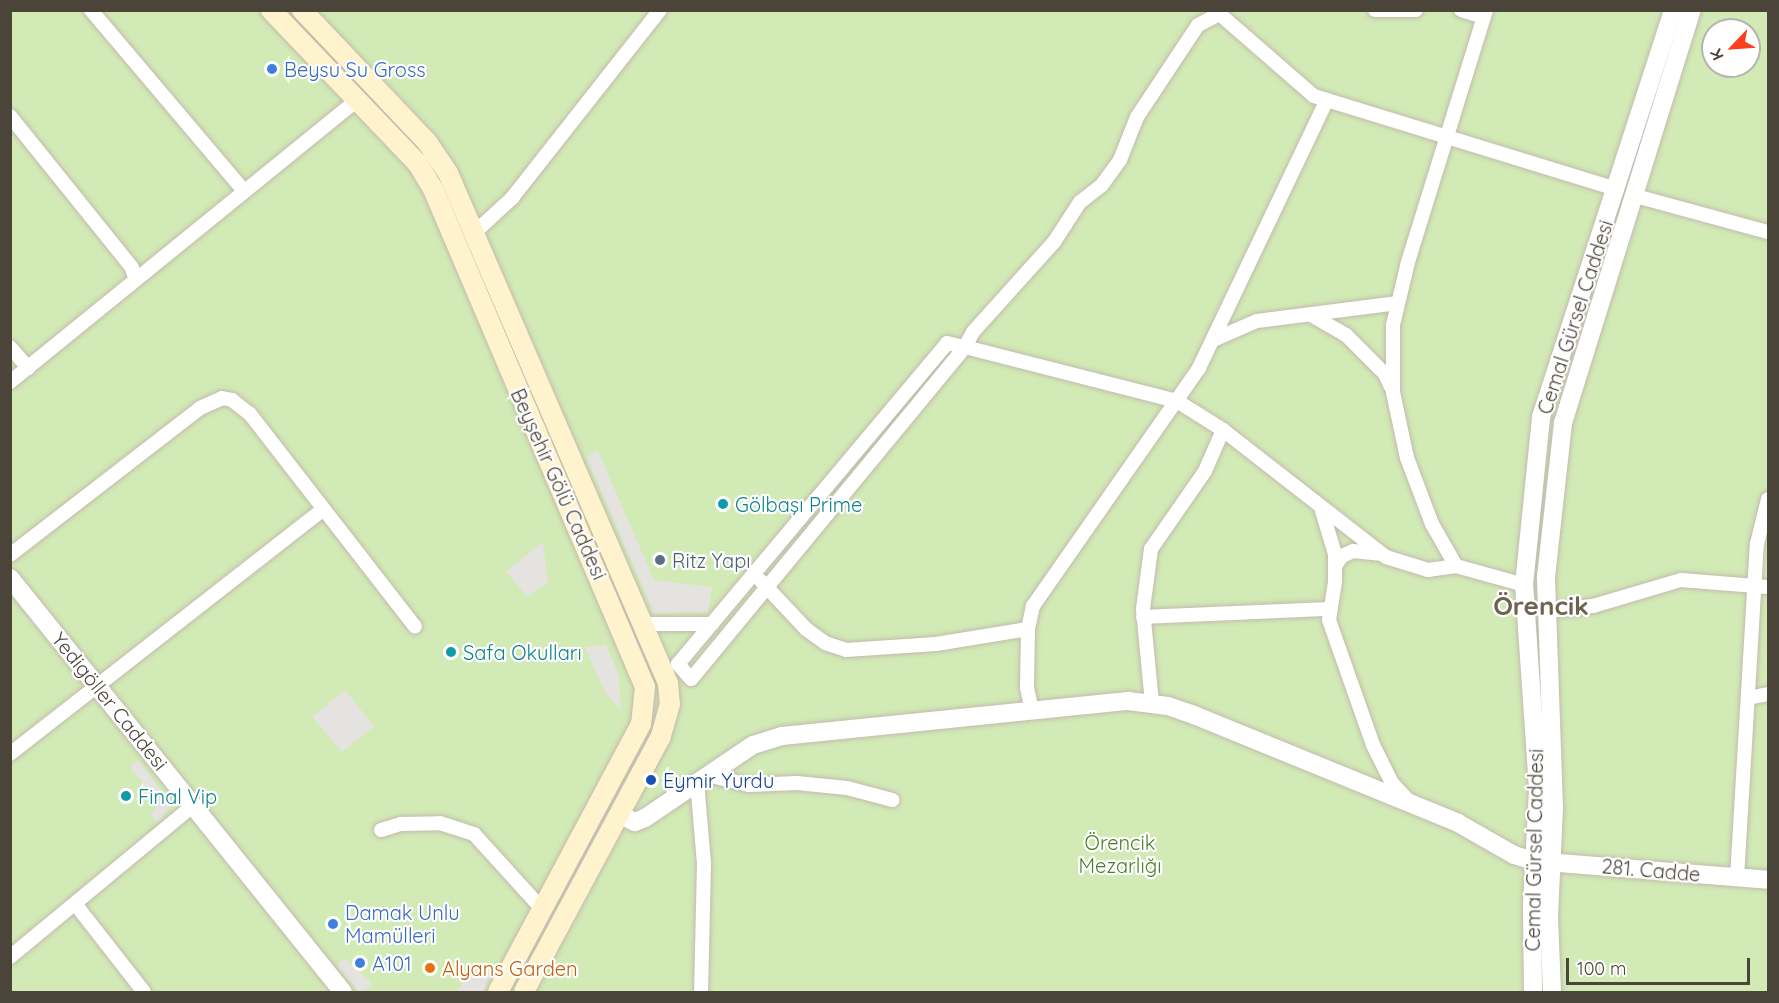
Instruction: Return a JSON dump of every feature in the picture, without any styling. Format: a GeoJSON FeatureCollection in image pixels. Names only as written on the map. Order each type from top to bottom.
{"type":"FeatureCollection","features":[{"type":"Feature","properties":{"kind":"main road","name":"Beyşehir Gölü Caddesi"},"geometry":{"type":"LineString","coordinates":[[271,10],[418,164],[433,189],[639,666],[646,695],[641,724],[498,993]]}},
{"type":"Feature","properties":{"kind":"main road"},"geometry":{"type":"LineString","coordinates":[[302,10],[427,142],[452,180],[644,624],[669,691],[667,722],[524,993]]}},
{"type":"Feature","properties":{"kind":"main road"},"geometry":{"type":"LineString","coordinates":[[433,189],[452,180]]}},
{"type":"Feature","properties":{"kind":"main road"},"geometry":{"type":"LineString","coordinates":[[455,243],[474,233]]}},
{"type":"Feature","properties":{"kind":"main road"},"geometry":{"type":"LineString","coordinates":[[646,695],[669,691]]}},
{"type":"Feature","properties":{"kind":"main road"},"geometry":{"type":"LineString","coordinates":[[612,780],[632,790]]}},
{"type":"Feature","properties":{"kind":"main road"},"geometry":{"type":"LineString","coordinates":[[586,828],[606,838]]}},
{"type":"Feature","properties":{"kind":"street"},"geometry":{"type":"LineString","coordinates":[[91,10],[243,190]]}},
{"type":"Feature","properties":{"kind":"street"},"geometry":{"type":"LineString","coordinates":[[474,233],[512,198],[660,10]]}},
{"type":"Feature","properties":{"kind":"street"},"geometry":{"type":"LineString","coordinates":[[1375,10],[1416,10]]}},
{"type":"Feature","properties":{"kind":"street"},"geometry":{"type":"LineString","coordinates":[[1393,392],[1393,325],[1398,303],[1446,136],[1485,14],[1461,10]]}},
{"type":"Feature","properties":{"kind":"street","name":"Cemal Gürsel Caddesi"},"geometry":{"type":"LineString","coordinates":[[1552,993],[1549,917],[1524,585],[1541,417],[1617,189],[1673,10]]}},
{"type":"Feature","properties":{"kind":"street","name":"Cemal Gürsel Caddesi"},"geometry":{"type":"LineString","coordinates":[[1533,993],[1543,861],[1554,808],[1546,577],[1563,423],[1636,196],[1692,10]]}},
{"type":"Feature","properties":{"kind":"street"},"geometry":{"type":"LineString","coordinates":[[1386,557],[1322,511],[1223,430],[1177,401],[965,347],[947,343],[678,664],[691,679],[965,347],[973,332],[1020,275],[1054,242],[1080,202],[1102,185],[1120,160],[1137,117],[1197,25],[1214,12],[1287,76],[1327,100],[1617,189]]}},
{"type":"Feature","properties":{"kind":"street"},"geometry":{"type":"LineString","coordinates":[[1032,711],[1028,687],[1028,629],[1033,606],[1177,401],[1212,341],[1327,100]]}},
{"type":"Feature","properties":{"kind":"street"},"geometry":{"type":"LineString","coordinates":[[10,382],[243,190],[356,101]]}},
{"type":"Feature","properties":{"kind":"street"},"geometry":{"type":"LineString","coordinates":[[10,116],[132,268],[135,278]]}},
{"type":"Feature","properties":{"kind":"street"},"geometry":{"type":"LineString","coordinates":[[1636,196],[1768,232]]}},
{"type":"Feature","properties":{"kind":"street"},"geometry":{"type":"LineString","coordinates":[[1212,341],[1228,330],[1257,321],[1398,303]]}},
{"type":"Feature","properties":{"kind":"street"},"geometry":{"type":"LineString","coordinates":[[1310,315],[1346,335],[1385,374],[1393,392],[1417,490],[1456,566]]}},
{"type":"Feature","properties":{"kind":"street"},"geometry":{"type":"LineString","coordinates":[[10,347],[28,368]]}},
{"type":"Feature","properties":{"kind":"street"},"geometry":{"type":"LineString","coordinates":[[10,555],[200,408],[222,398],[232,400],[250,414],[322,510],[415,627]]}},
{"type":"Feature","properties":{"kind":"street"},"geometry":{"type":"LineString","coordinates":[[1152,703],[1143,617],[1145,572],[1151,549],[1205,471],[1223,430]]}},
{"type":"Feature","properties":{"kind":"street"},"geometry":{"type":"LineString","coordinates":[[1737,878],[1748,698],[1762,586],[1757,544],[1768,499]]}},
{"type":"Feature","properties":{"kind":"street"},"geometry":{"type":"LineString","coordinates":[[10,754],[322,510]]}},
{"type":"Feature","properties":{"kind":"street"},"geometry":{"type":"LineString","coordinates":[[1322,511],[1335,566],[1328,609],[1332,630],[1373,745],[1392,783],[1410,803]]}},
{"type":"Feature","properties":{"kind":"street"},"geometry":{"type":"LineString","coordinates":[[1335,566],[1342,556],[1353,551],[1386,557],[1428,570],[1456,566],[1524,585]]}},
{"type":"Feature","properties":{"kind":"street"},"geometry":{"type":"LineString","coordinates":[[754,574],[806,629],[825,643],[846,650],[936,644],[1028,629]]}},
{"type":"Feature","properties":{"kind":"street","name":"Yedigöller Caddesi"},"geometry":{"type":"LineString","coordinates":[[10,578],[343,993]]}},
{"type":"Feature","properties":{"kind":"street"},"geometry":{"type":"LineString","coordinates":[[1547,611],[1593,606],[1681,580],[1762,586]]}},
{"type":"Feature","properties":{"kind":"street"},"geometry":{"type":"LineString","coordinates":[[1143,617],[1328,609]]}},
{"type":"Feature","properties":{"kind":"street"},"geometry":{"type":"LineString","coordinates":[[644,624],[712,624]]}},
{"type":"Feature","properties":{"kind":"street"},"geometry":{"type":"LineString","coordinates":[[669,691],[684,672]]}},
{"type":"Feature","properties":{"kind":"street"},"geometry":{"type":"LineString","coordinates":[[1748,698],[1768,694]]}},
{"type":"Feature","properties":{"kind":"street","name":"281. Cadde"},"geometry":{"type":"LineString","coordinates":[[619,814],[635,822],[645,818],[753,745],[782,736],[1128,701],[1152,703],[1194,715],[1410,803],[1543,861],[1768,880]]}},
{"type":"Feature","properties":{"kind":"street"},"geometry":{"type":"LineString","coordinates":[[701,993],[704,863],[702,779],[749,785],[797,783],[847,788],[892,800]]}},
{"type":"Feature","properties":{"kind":"street"},"geometry":{"type":"LineString","coordinates":[[10,957],[76,905],[194,805]]}},
{"type":"Feature","properties":{"kind":"street"},"geometry":{"type":"LineString","coordinates":[[381,830],[401,824],[440,823],[474,834],[542,909]]}},
{"type":"Feature","properties":{"kind":"street"},"geometry":{"type":"LineString","coordinates":[[76,905],[144,993]]}},
{"type":"Feature","properties":{"kind":"green space","name":"Örencik Mezarlığı"},"geometry":{"type":"Polygon","coordinates":[[[11,11],[1768,11],[1768,992],[11,992],[11,11]]]}},
{"type":"Feature","properties":{"kind":"shaded area"},"geometry":{"type":"Polygon","coordinates":[[[598,451],[654,580],[712,587],[708,612],[654,613],[586,457],[598,451]]]}},
{"type":"Feature","properties":{"kind":"shaded area"},"geometry":{"type":"Polygon","coordinates":[[[543,542],[548,583],[527,597],[506,571],[543,542]]]}},
{"type":"Feature","properties":{"kind":"shaded area"},"geometry":{"type":"Polygon","coordinates":[[[606,645],[619,676],[621,710],[606,694],[585,647],[606,645]]]}},
{"type":"Feature","properties":{"kind":"shaded area"},"geometry":{"type":"Polygon","coordinates":[[[345,690],[374,726],[342,752],[312,717],[345,690]]]}},
{"type":"Feature","properties":{"kind":"shaded area"},"geometry":{"type":"Polygon","coordinates":[[[138,760],[172,805],[157,822],[150,814],[160,804],[130,767],[138,760]]]}},
{"type":"Feature","properties":{"kind":"shaded area"},"geometry":{"type":"Polygon","coordinates":[[[344,958],[372,983],[364,992],[359,992],[337,966],[344,958]]]}},
{"type":"Feature","properties":{"kind":"shaded area"},"geometry":{"type":"Polygon","coordinates":[[[488,963],[497,966],[483,992],[455,992],[477,969],[488,963]]]}},
{"type":"Feature","properties":{"kind":"place","name":"Beysu Su Gross"},"geometry":{"type":"Point","coordinates":[272,69]}},
{"type":"Feature","properties":{"kind":"place","name":"Gölbaşı Prime"},"geometry":{"type":"Point","coordinates":[723,504]}},
{"type":"Feature","properties":{"kind":"place","name":"Ritz Yapı"},"geometry":{"type":"Point","coordinates":[660,560]}},
{"type":"Feature","properties":{"kind":"place","name":"Safa Okulları"},"geometry":{"type":"Point","coordinates":[451,652]}},
{"type":"Feature","properties":{"kind":"place","name":"Eymir Yurdu"},"geometry":{"type":"Point","coordinates":[651,780]}},
{"type":"Feature","properties":{"kind":"place","name":"Final Vip"},"geometry":{"type":"Point","coordinates":[126,796]}},
{"type":"Feature","properties":{"kind":"place","name":"Damak Unlu Mamülleri"},"geometry":{"type":"Point","coordinates":[333,924]}},
{"type":"Feature","properties":{"kind":"place","name":"A101"},"geometry":{"type":"Point","coordinates":[360,963]}},
{"type":"Feature","properties":{"kind":"place","name":"Alyans Garden"},"geometry":{"type":"Point","coordinates":[430,968]}},
{"type":"Feature","properties":{"kind":"district","name":"Örencik"},"geometry":{"type":"Point","coordinates":[1541,606]}}]}
